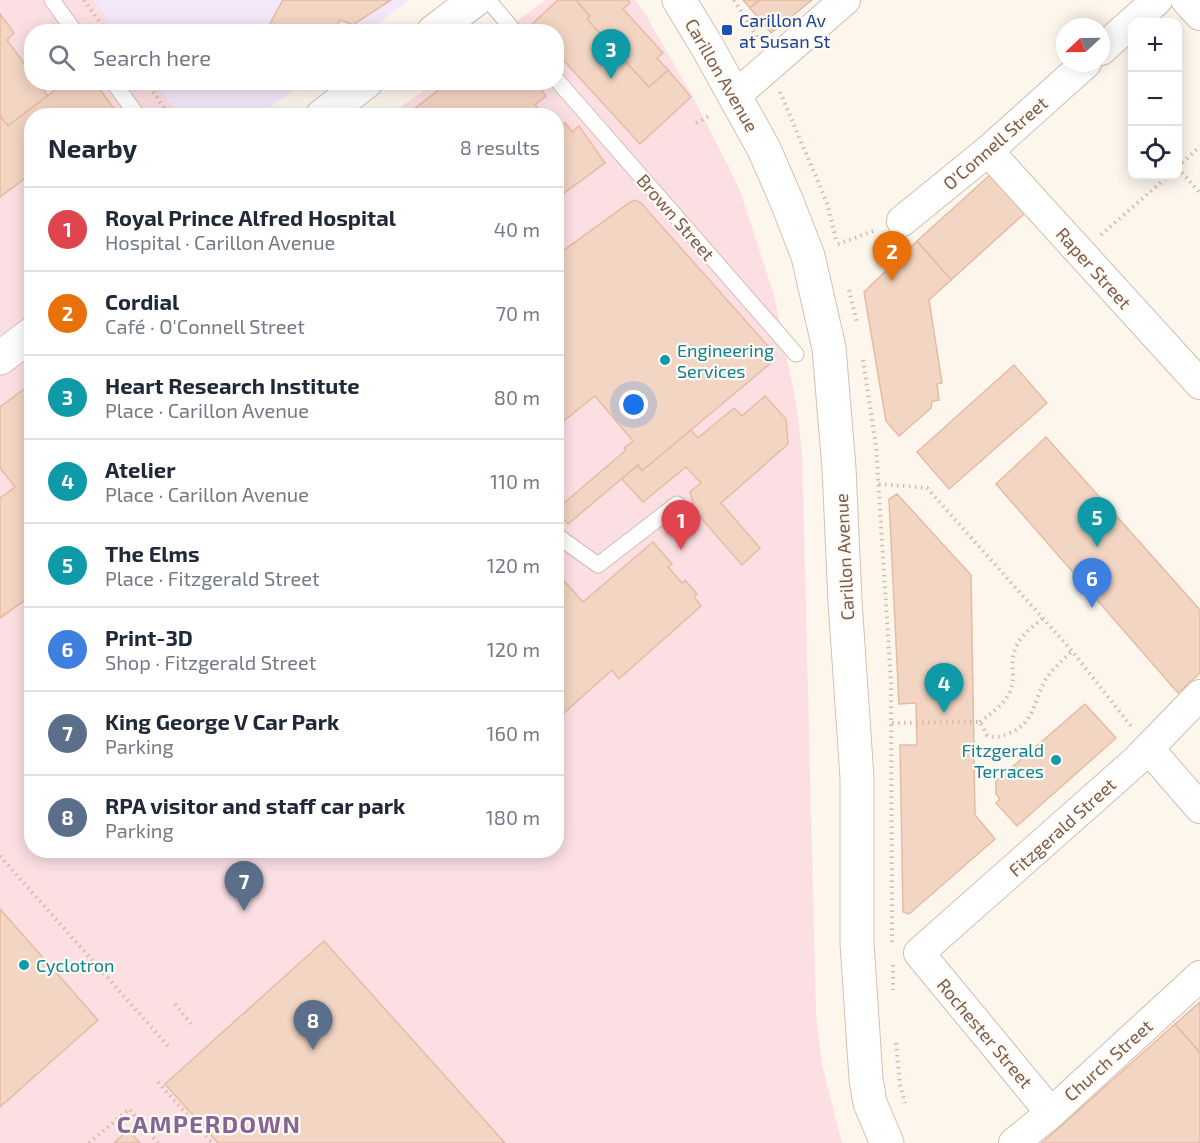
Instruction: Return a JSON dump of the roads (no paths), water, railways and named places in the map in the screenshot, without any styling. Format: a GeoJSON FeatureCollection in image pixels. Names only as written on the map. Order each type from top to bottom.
{"type":"FeatureCollection","features":[{"type":"Feature","properties":{"kind":"main road"},"geometry":{"type":"LineString","coordinates":[[444,24],[475,0]]}},
{"type":"Feature","properties":{"kind":"main road","name":"Carillon Avenue"},"geometry":{"type":"LineString","coordinates":[[679,0],[724,105],[764,149],[787,202],[808,256],[829,348],[839,468],[857,778],[857,942],[866,1079],[870,1103],[887,1143]]}},
{"type":"Feature","properties":{"kind":"main road"},"geometry":{"type":"LineString","coordinates":[[332,108],[356,90]]}},
{"type":"Feature","properties":{"kind":"main road"},"geometry":{"type":"LineString","coordinates":[[0,358],[24,340]]}},
{"type":"Feature","properties":{"kind":"street"},"geometry":{"type":"LineString","coordinates":[[724,105],[845,0]]}},
{"type":"Feature","properties":{"kind":"street"},"geometry":{"type":"LineString","coordinates":[[1110,42],[1157,0]]}},
{"type":"Feature","properties":{"kind":"street"},"geometry":{"type":"LineString","coordinates":[[1186,0],[1200,15]]}},
{"type":"Feature","properties":{"kind":"street","name":"O'Connell Street"},"geometry":{"type":"LineString","coordinates":[[903,221],[988,151],[1076,72]]}},
{"type":"Feature","properties":{"kind":"street","name":"Raper Street"},"geometry":{"type":"LineString","coordinates":[[988,151],[1200,384]]}},
{"type":"Feature","properties":{"kind":"street","name":"Fitzgerald Street"},"geometry":{"type":"LineString","coordinates":[[919,954],[1137,760],[1200,695]]}},
{"type":"Feature","properties":{"kind":"street"},"geometry":{"type":"LineString","coordinates":[[1148,748],[1200,808]]}},
{"type":"Feature","properties":{"kind":"street","name":"Rochester Street"},"geometry":{"type":"LineString","coordinates":[[919,954],[1051,1113]]}},
{"type":"Feature","properties":{"kind":"street","name":"Church Street"},"geometry":{"type":"LineString","coordinates":[[1014,1143],[1051,1113],[1200,976]]}},
{"type":"Feature","properties":{"kind":"lane"},"geometry":{"type":"LineString","coordinates":[[52,0],[69,24]]}},
{"type":"Feature","properties":{"kind":"lane"},"geometry":{"type":"LineString","coordinates":[[488,0],[508,24]]}},
{"type":"Feature","properties":{"kind":"lane","name":"Brown Street"},"geometry":{"type":"LineString","coordinates":[[564,88],[796,354]]}},
{"type":"Feature","properties":{"kind":"lane"},"geometry":{"type":"LineString","coordinates":[[119,90],[132,108]]}},
{"type":"Feature","properties":{"kind":"lane"},"geometry":{"type":"LineString","coordinates":[[564,542],[598,565],[677,504]]}},
{"type":"Feature","properties":{"kind":"place","name":"Carillon Av at Susan St"},"geometry":{"type":"Point","coordinates":[727,30]}},
{"type":"Feature","properties":{"kind":"place","name":"Heart Research Institute"},"geometry":{"type":"Point","coordinates":[611,79]}},
{"type":"Feature","properties":{"kind":"place","name":"Cordial"},"geometry":{"type":"Point","coordinates":[892,281]}},
{"type":"Feature","properties":{"kind":"place","name":"Engineering Services"},"geometry":{"type":"Point","coordinates":[665,360]}},
{"type":"Feature","properties":{"kind":"place","name":"The Elms"},"geometry":{"type":"Point","coordinates":[1097,547]}},
{"type":"Feature","properties":{"kind":"place","name":"Royal Prince Alfred Hospital"},"geometry":{"type":"Point","coordinates":[681,550]}},
{"type":"Feature","properties":{"kind":"place","name":"Print-3D"},"geometry":{"type":"Point","coordinates":[1092,608]}},
{"type":"Feature","properties":{"kind":"place","name":"Atelier"},"geometry":{"type":"Point","coordinates":[944,713]}},
{"type":"Feature","properties":{"kind":"place","name":"Fitzgerald Terraces"},"geometry":{"type":"Point","coordinates":[1056,760]}},
{"type":"Feature","properties":{"kind":"place","name":"King George V Car Park"},"geometry":{"type":"Point","coordinates":[244,911]}},
{"type":"Feature","properties":{"kind":"place","name":"Cyclotron"},"geometry":{"type":"Point","coordinates":[24,965]}},
{"type":"Feature","properties":{"kind":"place","name":"RPA visitor and staff car park"},"geometry":{"type":"Point","coordinates":[313,1050]}},
{"type":"Feature","properties":{"kind":"district","name":"CAMPERDOWN"},"geometry":{"type":"Point","coordinates":[209,1123]}}]}
